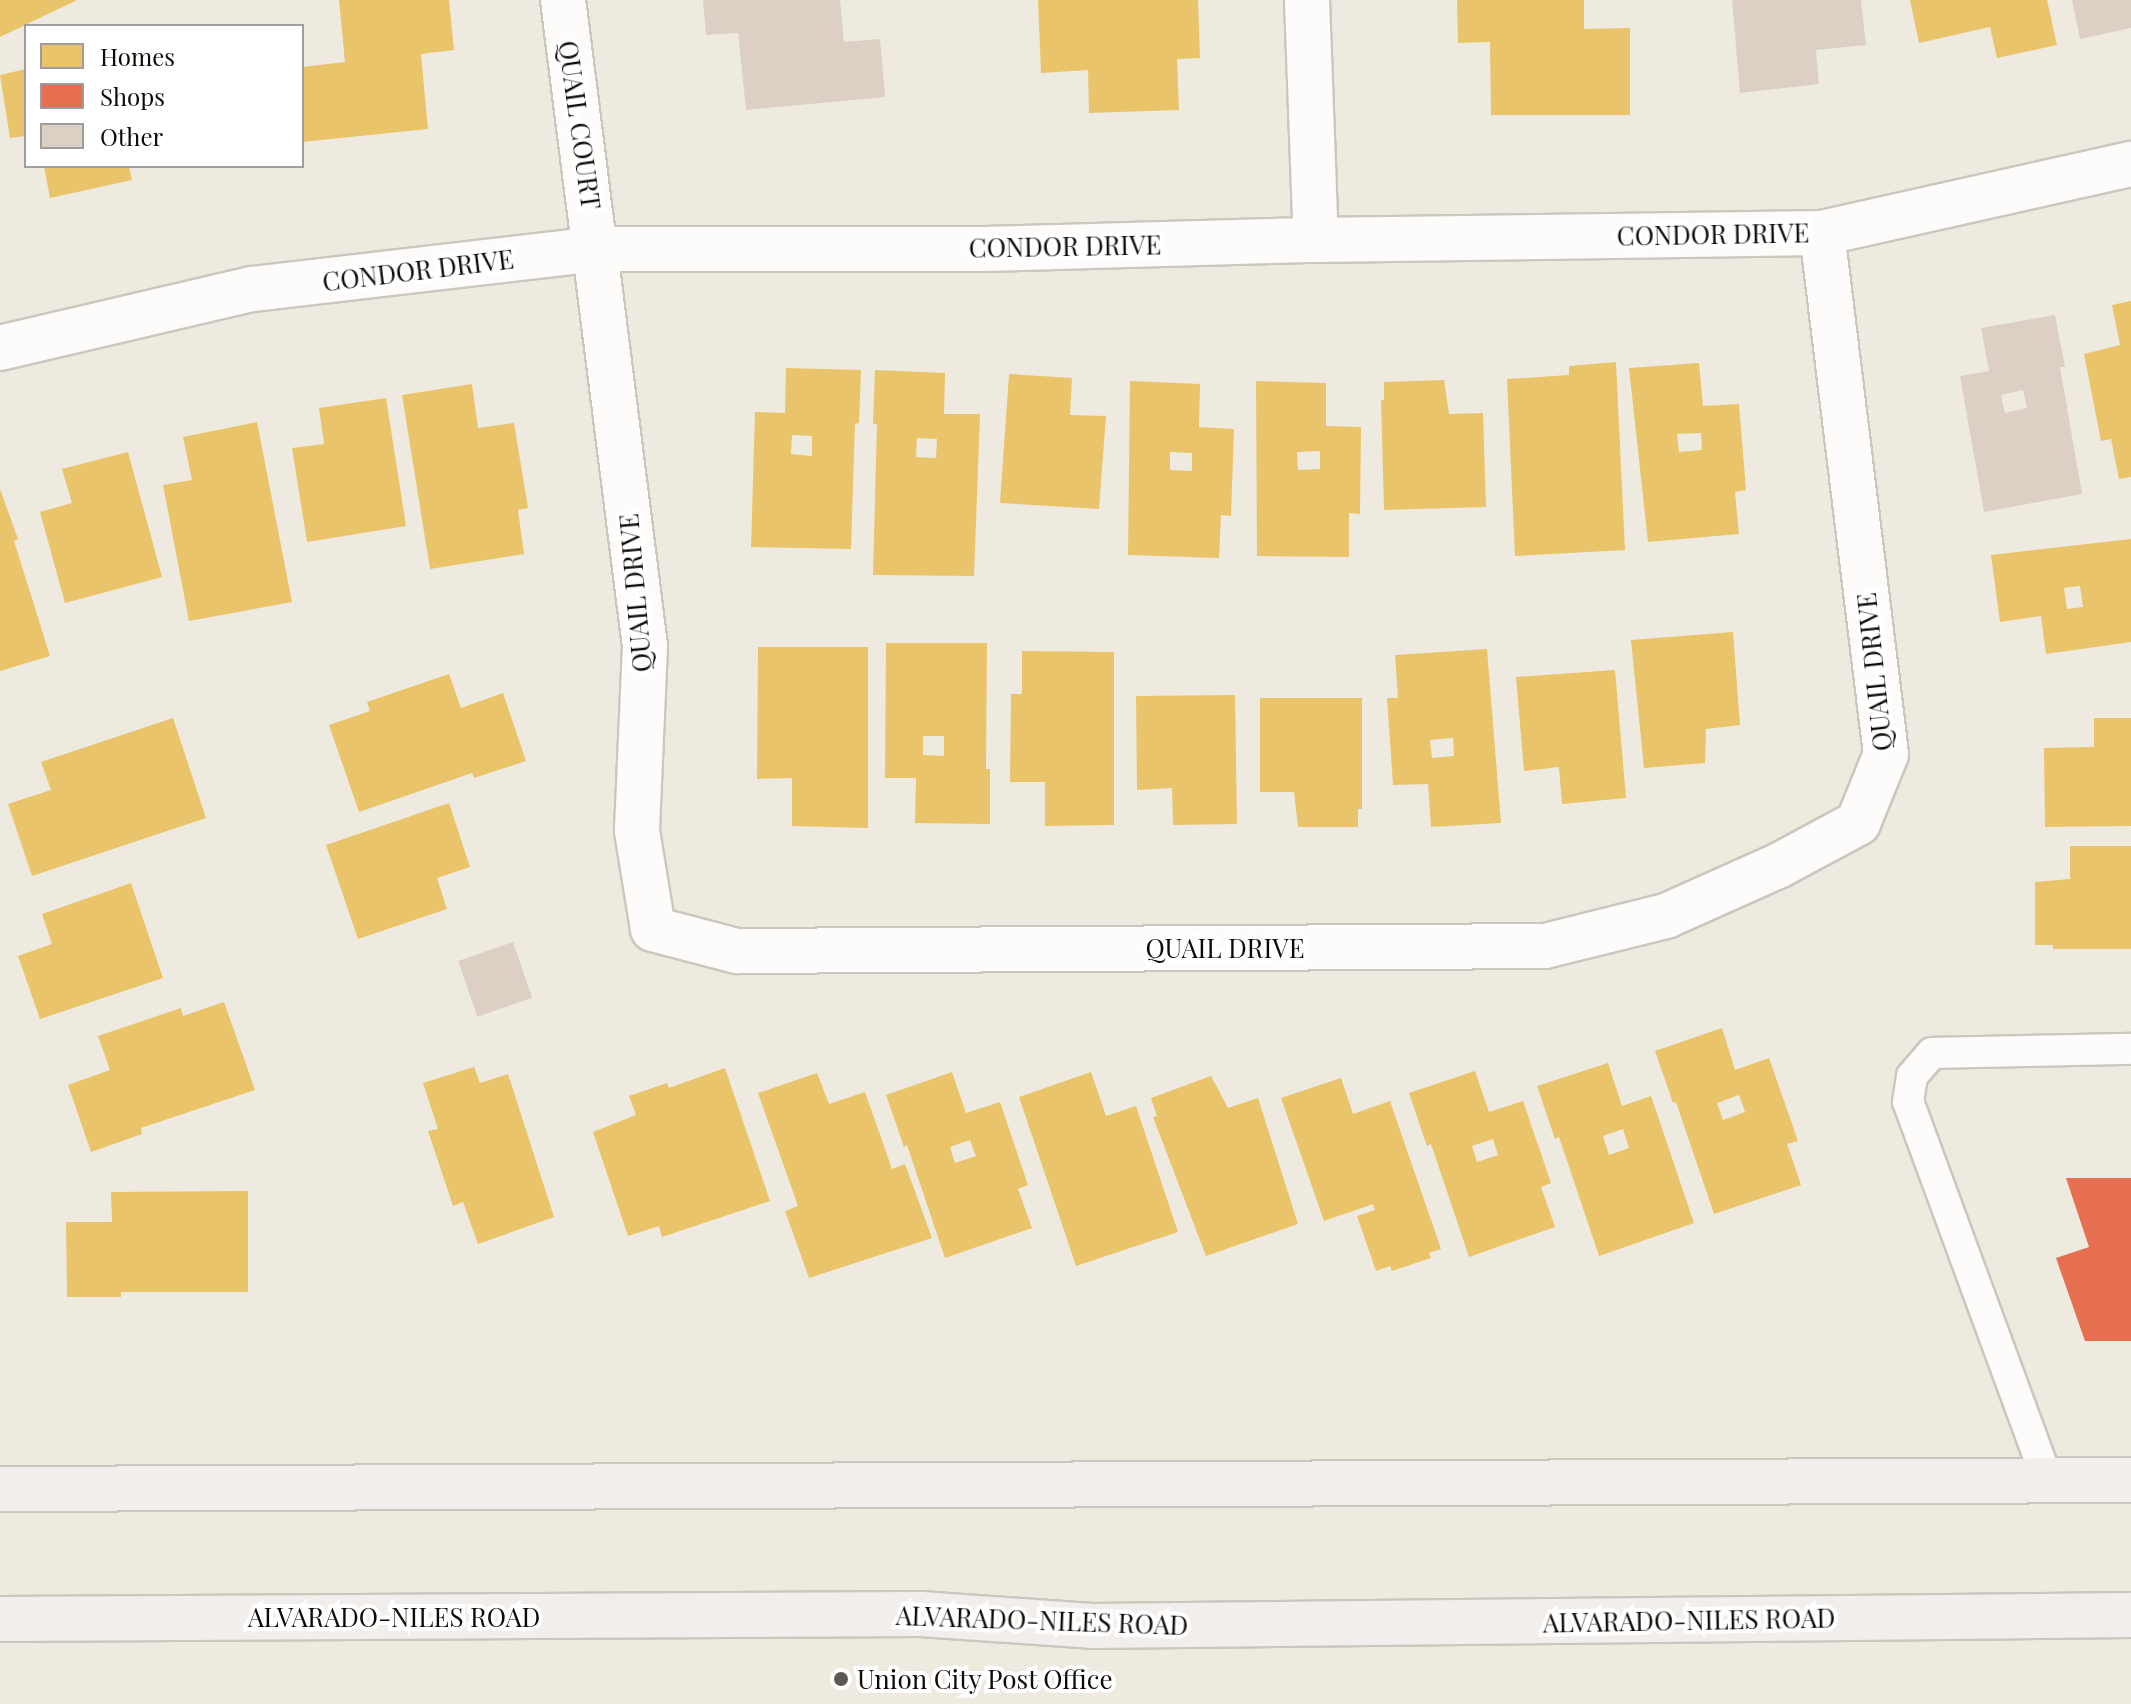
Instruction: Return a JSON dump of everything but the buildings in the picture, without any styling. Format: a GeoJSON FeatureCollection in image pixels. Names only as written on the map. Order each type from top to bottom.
{"type":"FeatureCollection","features":[{"type":"Feature","properties":{"kind":"main road"},"geometry":{"type":"LineString","coordinates":[[0,1489],[2131,1480]]}},
{"type":"Feature","properties":{"kind":"main road","name":"ALVARADO-NILES ROAD"},"geometry":{"type":"LineString","coordinates":[[0,1619],[921,1614],[1108,1626],[2131,1615]]}},
{"type":"Feature","properties":{"kind":"street","name":"QUAIL COURT"},"geometry":{"type":"LineString","coordinates":[[563,0],[596,249]]}},
{"type":"Feature","properties":{"kind":"street"},"geometry":{"type":"LineString","coordinates":[[1307,0],[1316,240]]}},
{"type":"Feature","properties":{"kind":"street","name":"CONDOR DRIVE"},"geometry":{"type":"LineString","coordinates":[[0,348],[252,289],[596,249],[984,249],[1316,240],[1822,233],[2131,164]]}},
{"type":"Feature","properties":{"kind":"street","name":"QUAIL DRIVE"},"geometry":{"type":"LineString","coordinates":[[596,249],[645,646],[637,831],[653,929],[737,951],[1545,946],[1666,916],[1778,866],[1858,823],[1886,754],[1822,233]]}},
{"type":"Feature","properties":{"kind":"lane"},"geometry":{"type":"LineString","coordinates":[[2047,1479],[1908,1102],[1912,1076],[1932,1053],[2131,1049]]}},
{"type":"Feature","properties":{"kind":"place","name":"Union City Post Office"},"geometry":{"type":"Point","coordinates":[841,1679]}}]}
